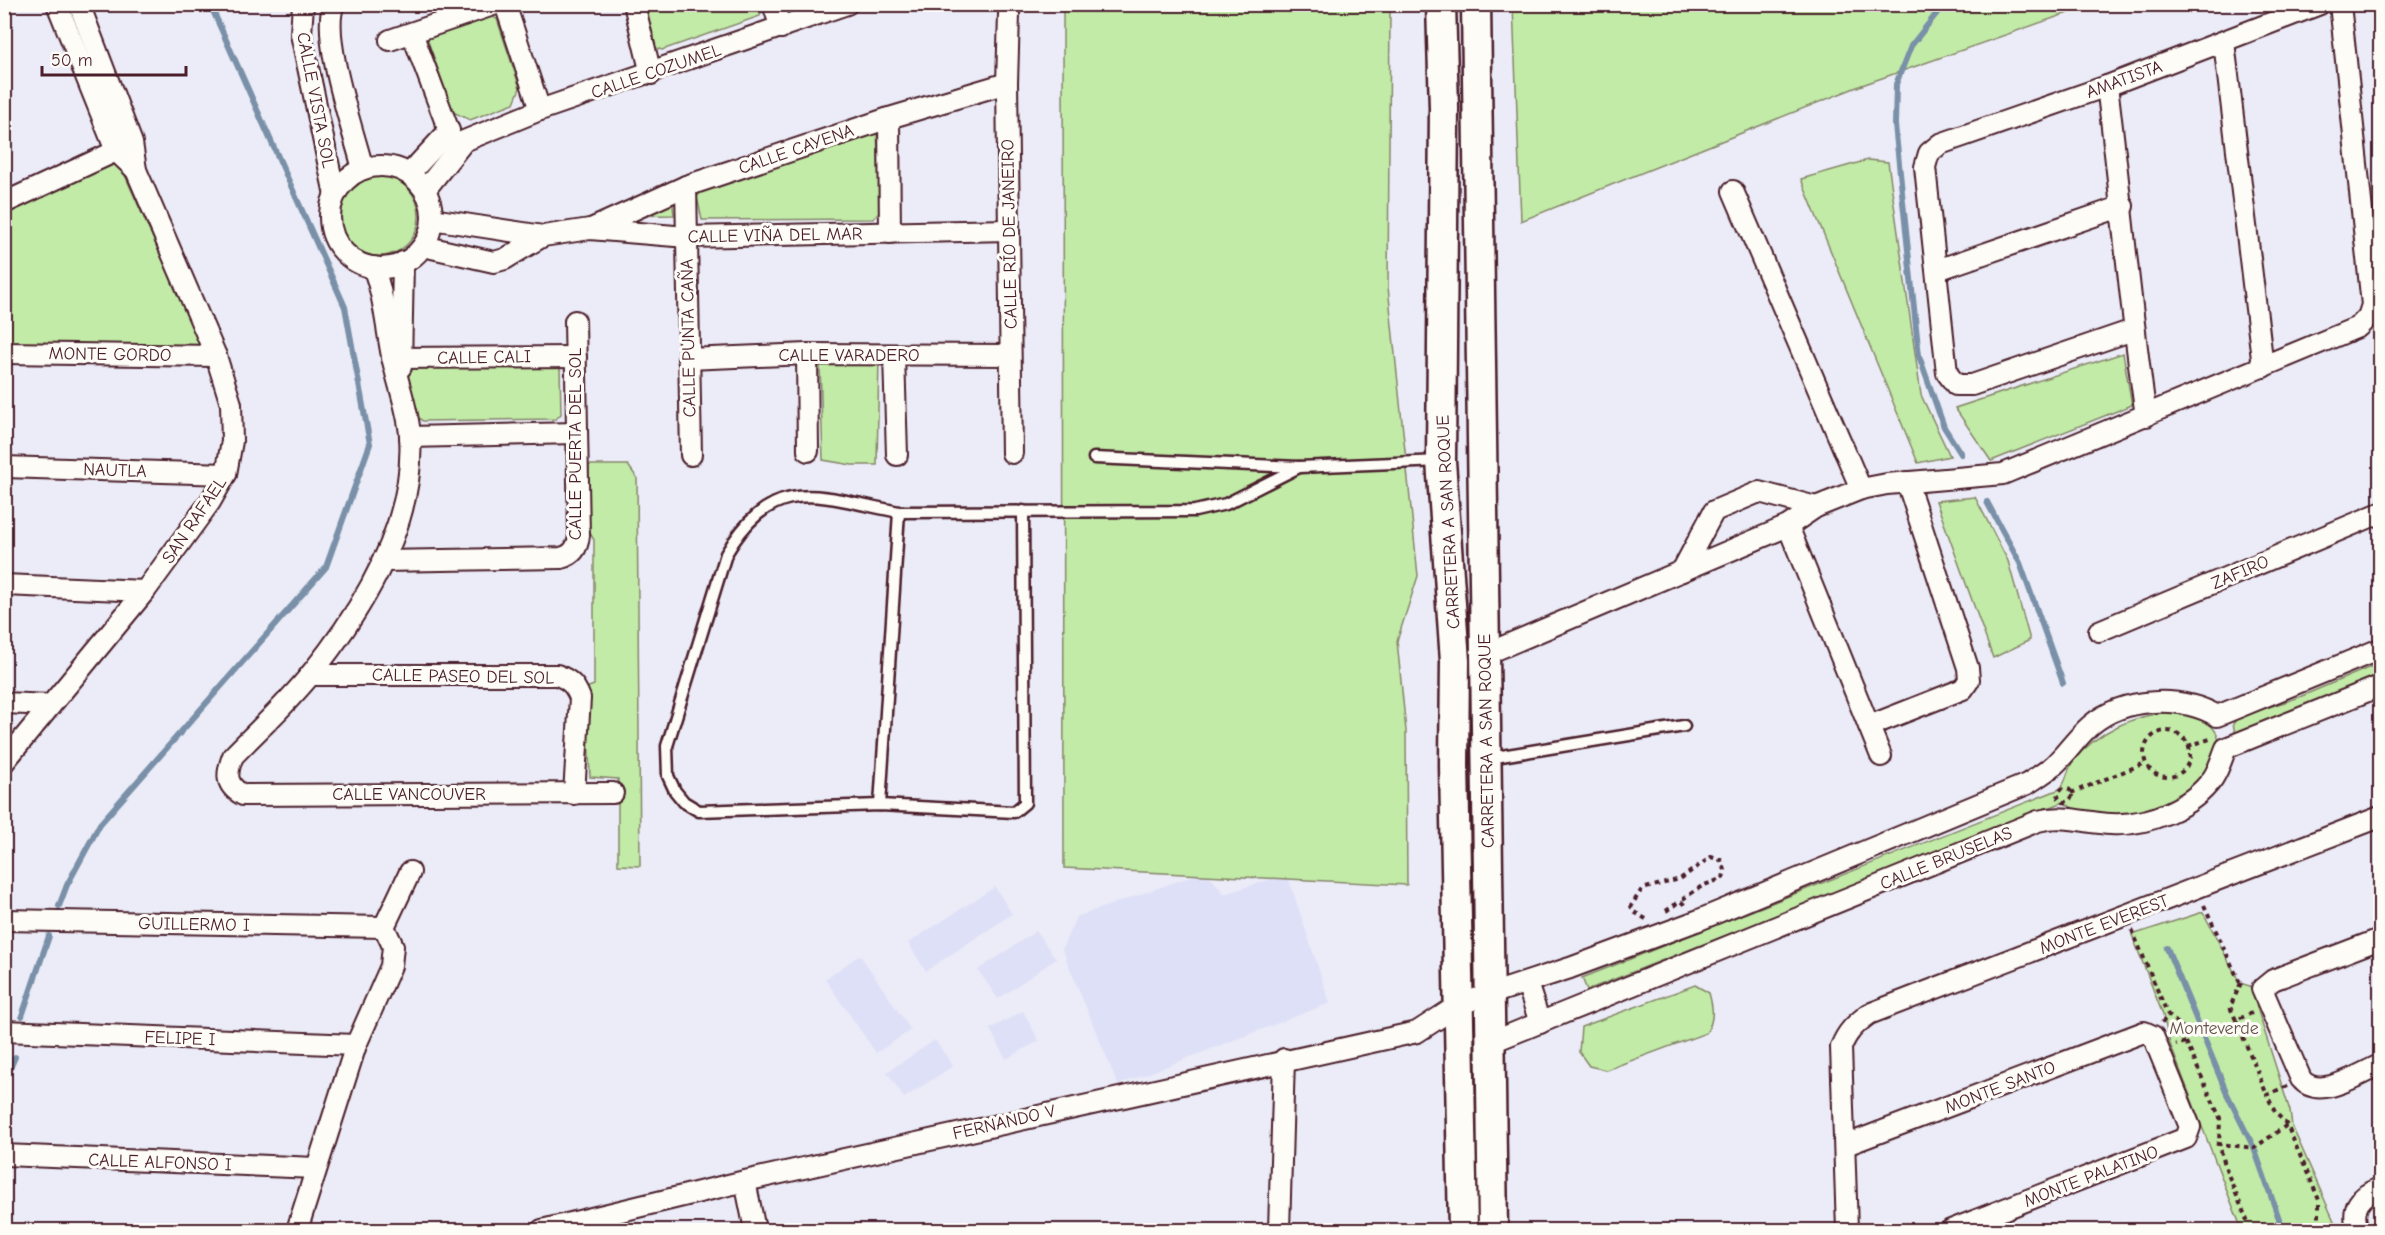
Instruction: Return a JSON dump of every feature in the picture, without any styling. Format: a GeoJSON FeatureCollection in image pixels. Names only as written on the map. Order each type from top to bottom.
{"type":"FeatureCollection","features":[{"type":"Feature","properties":{"kind":"main road","name":"CARRETERA A SAN ROQUE"},"geometry":{"type":"LineString","coordinates":[[1441,4],[1444,108],[1442,461],[1455,661],[1454,765],[1460,1004]]}},
{"type":"Feature","properties":{"kind":"main road","name":"CARRETERA A SAN ROQUE"},"geometry":{"type":"LineString","coordinates":[[1476,4],[1485,758],[1492,995],[1490,1095],[1493,1230]]}},
{"type":"Feature","properties":{"kind":"main road"},"geometry":{"type":"LineString","coordinates":[[1481,379],[1472,399],[1460,444],[1442,461],[1457,476],[1472,526],[1482,542]]}},
{"type":"Feature","properties":{"kind":"main road"},"geometry":{"type":"LineString","coordinates":[[1460,1004],[1463,1230]]}},
{"type":"Feature","properties":{"kind":"street","name":"SAN RAFAEL"},"geometry":{"type":"LineString","coordinates":[[4,762],[145,591],[210,502],[226,474],[232,441],[231,404],[216,356],[124,147],[81,37],[57,4]]}},
{"type":"Feature","properties":{"kind":"street","name":"SAN RAFAEL"},"geometry":{"type":"LineString","coordinates":[[79,4],[81,37]]}},
{"type":"Feature","properties":{"kind":"street","name":"CALLE VISTA SOL"},"geometry":{"type":"LineString","coordinates":[[303,4],[301,34],[335,195]]}},
{"type":"Feature","properties":{"kind":"street","name":"CALLE VISTA SOL"},"geometry":{"type":"LineString","coordinates":[[334,4],[330,25],[333,51],[363,169]]}},
{"type":"Feature","properties":{"kind":"street"},"geometry":{"type":"LineString","coordinates":[[390,40],[496,4]]}},
{"type":"Feature","properties":{"kind":"street"},"geometry":{"type":"LineString","coordinates":[[505,4],[540,110]]}},
{"type":"Feature","properties":{"kind":"street"},"geometry":{"type":"LineString","coordinates":[[634,4],[651,74]]}},
{"type":"Feature","properties":{"kind":"street"},"geometry":{"type":"LineString","coordinates":[[773,4],[781,28]]}},
{"type":"Feature","properties":{"kind":"street","name":"CALLE COZUMEL"},"geometry":{"type":"LineString","coordinates":[[409,174],[457,136],[651,74],[848,4]]}},
{"type":"Feature","properties":{"kind":"street","name":"AMATISTA"},"geometry":{"type":"LineString","coordinates":[[1936,270],[1925,167],[1929,153],[1940,144],[2107,86],[2320,4]]}},
{"type":"Feature","properties":{"kind":"street"},"geometry":{"type":"LineString","coordinates":[[1485,654],[1788,526],[1816,507],[1861,489],[1907,482],[2002,474],[2358,327],[2368,318],[2372,305],[2340,4]]}},
{"type":"Feature","properties":{"kind":"street","name":"CALLE RÍO DE JANEIRO"},"geometry":{"type":"LineString","coordinates":[[1009,14],[1007,83],[1012,453]]}},
{"type":"Feature","properties":{"kind":"street"},"geometry":{"type":"LineString","coordinates":[[412,33],[457,136]]}},
{"type":"Feature","properties":{"kind":"street"},"geometry":{"type":"LineString","coordinates":[[2224,42],[2263,367]]}},
{"type":"Feature","properties":{"kind":"street","name":"CALLE CAYENA"},"geometry":{"type":"LineString","coordinates":[[590,229],[686,186],[889,118],[1007,83]]}},
{"type":"Feature","properties":{"kind":"street"},"geometry":{"type":"LineString","coordinates":[[2107,86],[2123,206],[2133,330],[2146,416]]}},
{"type":"Feature","properties":{"kind":"street"},"geometry":{"type":"LineString","coordinates":[[889,118],[890,233]]}},
{"type":"Feature","properties":{"kind":"street","name":"CALLE COZUMEL"},"geometry":{"type":"LineString","coordinates":[[424,190],[457,136]]}},
{"type":"Feature","properties":{"kind":"street"},"geometry":{"type":"LineString","coordinates":[[4,204],[124,147]]}},
{"type":"Feature","properties":{"kind":"street"},"geometry":{"type":"LineString","coordinates":[[387,166],[409,174],[424,190],[432,209],[432,219],[423,246],[403,262],[393,266],[373,267],[363,264],[345,253],[334,236],[330,215],[335,195],[351,175],[363,169],[387,166]]}},
{"type":"Feature","properties":{"kind":"street","name":"CALLE PUNTA CAÑA"},"geometry":{"type":"LineString","coordinates":[[686,186],[691,455]]}},
{"type":"Feature","properties":{"kind":"street"},"geometry":{"type":"LineString","coordinates":[[1733,191],[1861,489]]}},
{"type":"Feature","properties":{"kind":"street"},"geometry":{"type":"LineString","coordinates":[[2123,206],[1936,270],[1947,373],[1956,385],[1972,385],[2133,330]]}},
{"type":"Feature","properties":{"kind":"street","name":"CALLE VIÑA DEL MAR"},"geometry":{"type":"LineString","coordinates":[[432,219],[543,236],[590,229],[687,237],[1009,230]]}},
{"type":"Feature","properties":{"kind":"street","name":"CALLE VIÑA DEL MAR"},"geometry":{"type":"LineString","coordinates":[[423,246],[494,262],[511,256],[543,236]]}},
{"type":"Feature","properties":{"kind":"street"},"geometry":{"type":"LineString","coordinates":[[310,675],[366,596],[406,498],[410,436],[399,379],[398,358],[403,262]]}},
{"type":"Feature","properties":{"kind":"street"},"geometry":{"type":"LineString","coordinates":[[373,267],[398,358]]}},
{"type":"Feature","properties":{"kind":"street","name":"CALLE PUERTA DEL SOL"},"geometry":{"type":"LineString","coordinates":[[382,561],[561,558],[568,556],[578,543],[575,321]]}},
{"type":"Feature","properties":{"kind":"street","name":"MONTE GORDO"},"geometry":{"type":"LineString","coordinates":[[4,353],[216,356]]}},
{"type":"Feature","properties":{"kind":"street"},"geometry":{"type":"LineString","coordinates":[[807,354],[808,451]]}},
{"type":"Feature","properties":{"kind":"street","name":"CALLE VARADERO"},"geometry":{"type":"LineString","coordinates":[[688,359],[807,354],[1010,355]]}},
{"type":"Feature","properties":{"kind":"street"},"geometry":{"type":"LineString","coordinates":[[894,355],[897,456]]}},
{"type":"Feature","properties":{"kind":"street","name":"CALLE CALI"},"geometry":{"type":"LineString","coordinates":[[398,358],[576,357]]}},
{"type":"Feature","properties":{"kind":"street"},"geometry":{"type":"LineString","coordinates":[[410,436],[576,434]]}},
{"type":"Feature","properties":{"kind":"street","name":"NAUTLA"},"geometry":{"type":"LineString","coordinates":[[4,467],[226,474]]}},
{"type":"Feature","properties":{"kind":"street"},"geometry":{"type":"LineString","coordinates":[[1869,726],[1963,689],[1969,680],[1968,668],[1907,482]]}},
{"type":"Feature","properties":{"kind":"street"},"geometry":{"type":"LineString","coordinates":[[1682,571],[1714,511],[1759,492],[1816,507]]}},
{"type":"Feature","properties":{"kind":"street","name":"ZAFIRO"},"geometry":{"type":"LineString","coordinates":[[2099,631],[2380,513]]}},
{"type":"Feature","properties":{"kind":"street"},"geometry":{"type":"LineString","coordinates":[[1788,526],[1881,756]]}},
{"type":"Feature","properties":{"kind":"street"},"geometry":{"type":"LineString","coordinates":[[4,585],[145,591]]}},
{"type":"Feature","properties":{"kind":"street"},"geometry":{"type":"LineString","coordinates":[[2380,649],[2217,716],[2224,742],[2380,686]]}},
{"type":"Feature","properties":{"kind":"street","name":"CALLE PASEO DEL SOL"},"geometry":{"type":"LineString","coordinates":[[310,675],[557,675],[567,679],[576,687],[580,698],[574,794]]}},
{"type":"Feature","properties":{"kind":"street","name":"CALLE VANCOUVER"},"geometry":{"type":"LineString","coordinates":[[310,675],[233,756],[227,771],[228,781],[233,789],[243,795],[613,793]]}},
{"type":"Feature","properties":{"kind":"street","name":"CALLE BRUSELAS"},"geometry":{"type":"LineString","coordinates":[[1460,1004],[1527,983],[1699,920],[2027,784],[2054,766],[2081,734],[2105,716],[2144,704],[2170,702],[2197,706],[2217,716]]}},
{"type":"Feature","properties":{"kind":"street"},"geometry":{"type":"LineString","coordinates":[[4,703],[51,705]]}},
{"type":"Feature","properties":{"kind":"street","name":"CALLE BRUSELAS"},"geometry":{"type":"LineString","coordinates":[[1492,1042],[2038,821],[2064,816],[2111,824],[2131,824],[2174,810],[2199,795],[2207,786],[2214,776],[2224,742]]}},
{"type":"Feature","properties":{"kind":"street","name":"MONTE EVEREST"},"geometry":{"type":"LineString","coordinates":[[1846,1145],[1841,1047],[1847,1033],[1869,1014],[2380,817]]}},
{"type":"Feature","properties":{"kind":"street"},"geometry":{"type":"LineString","coordinates":[[297,1230],[356,1045],[391,966],[393,946],[384,927],[410,872]]}},
{"type":"Feature","properties":{"kind":"street","name":"GUILLERMO I"},"geometry":{"type":"LineString","coordinates":[[4,920],[384,927]]}},
{"type":"Feature","properties":{"kind":"street"},"geometry":{"type":"LineString","coordinates":[[2380,939],[2274,980],[2262,989],[2301,1079],[2306,1085],[2320,1089],[2380,1065]]}},
{"type":"Feature","properties":{"kind":"street"},"geometry":{"type":"LineString","coordinates":[[1527,983],[1540,1023]]}},
{"type":"Feature","properties":{"kind":"street","name":"FERNANDO V"},"geometry":{"type":"LineString","coordinates":[[542,1230],[745,1181],[1284,1059],[1417,1032],[1460,1004]]}},
{"type":"Feature","properties":{"kind":"street","name":"FELIPE I"},"geometry":{"type":"LineString","coordinates":[[4,1032],[356,1045]]}},
{"type":"Feature","properties":{"kind":"street","name":"MONTE SANTO"},"geometry":{"type":"LineString","coordinates":[[1846,1145],[2144,1032],[2153,1035]]}},
{"type":"Feature","properties":{"kind":"street","name":"MONTE PALATINO"},"geometry":{"type":"LineString","coordinates":[[1951,1230],[2180,1142],[2189,1135],[2190,1127],[2153,1035]]}},
{"type":"Feature","properties":{"kind":"street"},"geometry":{"type":"LineString","coordinates":[[1279,1230],[1284,1059]]}},
{"type":"Feature","properties":{"kind":"street"},"geometry":{"type":"LineString","coordinates":[[1846,1145],[1847,1230]]}},
{"type":"Feature","properties":{"kind":"street","name":"CALLE ALFONSO I"},"geometry":{"type":"LineString","coordinates":[[4,1155],[316,1168]]}},
{"type":"Feature","properties":{"kind":"street"},"geometry":{"type":"LineString","coordinates":[[745,1181],[755,1230]]}},
{"type":"Feature","properties":{"kind":"street"},"geometry":{"type":"LineString","coordinates":[[2358,1230],[2354,1213],[2357,1203],[2373,1190]]}},
{"type":"Feature","properties":{"kind":"lane"},"geometry":{"type":"LineString","coordinates":[[1094,458],[1299,467],[1442,461]]}},
{"type":"Feature","properties":{"kind":"lane"},"geometry":{"type":"LineString","coordinates":[[1023,511],[1025,803],[1014,812],[880,805],[699,811],[684,802],[675,791],[668,776],[667,746],[726,554],[750,519],[765,506],[787,498],[804,496],[899,512],[1213,509],[1299,467]]}},
{"type":"Feature","properties":{"kind":"lane"},"geometry":{"type":"LineString","coordinates":[[880,805],[899,512]]}},
{"type":"Feature","properties":{"kind":"lane"},"geometry":{"type":"LineString","coordinates":[[1485,758],[1684,726]]}},
{"type":"Feature","properties":{"kind":"path"},"geometry":{"type":"LineString","coordinates":[[2159,733],[2180,735],[2188,747],[2188,762],[2178,774],[2163,777],[2150,769],[2146,763],[2144,756],[2148,742],[2159,733]]}},
{"type":"Feature","properties":{"kind":"path"},"geometry":{"type":"LineString","coordinates":[[2188,747],[2224,742]]}},
{"type":"Feature","properties":{"kind":"path"},"geometry":{"type":"LineString","coordinates":[[2071,793],[2146,763]]}},
{"type":"Feature","properties":{"kind":"path"},"geometry":{"type":"LineString","coordinates":[[1652,920],[1634,912],[1631,906],[1642,889],[1680,879],[1711,857],[1721,860],[1725,870],[1723,878],[1702,886],[1661,915]]}},
{"type":"Feature","properties":{"kind":"path"},"geometry":{"type":"LineString","coordinates":[[2196,888],[2240,983]]}},
{"type":"Feature","properties":{"kind":"path"},"geometry":{"type":"LineString","coordinates":[[1680,901],[1699,920]]}},
{"type":"Feature","properties":{"kind":"path"},"geometry":{"type":"LineString","coordinates":[[2125,915],[2168,1015]]}},
{"type":"Feature","properties":{"kind":"path"},"geometry":{"type":"LineString","coordinates":[[2236,1020],[2267,1095],[2275,1112],[2287,1125],[2319,1200],[2319,1230]]}},
{"type":"Feature","properties":{"kind":"path"},"geometry":{"type":"LineString","coordinates":[[2186,1042],[2220,1118],[2219,1144],[2234,1191],[2251,1230]]}},
{"type":"Feature","properties":{"kind":"path"},"geometry":{"type":"LineString","coordinates":[[2267,1095],[2301,1079]]}},
{"type":"Feature","properties":{"kind":"path"},"geometry":{"type":"LineString","coordinates":[[2213,1143],[2254,1148],[2287,1125]]}},
{"type":"Feature","properties":{"kind":"shaded area"},"geometry":{"type":"Polygon","coordinates":[[[1206,871],[1224,894],[1287,874],[1330,1003],[1118,1085],[1062,949],[1076,917],[1206,871]]]}},
{"type":"Feature","properties":{"kind":"shaded area"},"geometry":{"type":"Polygon","coordinates":[[[995,887],[1012,914],[926,971],[908,943],[995,887]]]}},
{"type":"Feature","properties":{"kind":"shaded area"},"geometry":{"type":"Polygon","coordinates":[[[1036,931],[1056,959],[998,999],[978,970],[1036,931]]]}},
{"type":"Feature","properties":{"kind":"shaded area"},"geometry":{"type":"Polygon","coordinates":[[[860,955],[911,1030],[876,1053],[825,979],[860,955]]]}},
{"type":"Feature","properties":{"kind":"shaded area"},"geometry":{"type":"Polygon","coordinates":[[[1023,1011],[1039,1041],[1006,1059],[990,1029],[1023,1011]]]}},
{"type":"Feature","properties":{"kind":"shaded area"},"geometry":{"type":"Polygon","coordinates":[[[935,1040],[953,1066],[904,1098],[887,1072],[935,1040]]]}},
{"type":"Feature","properties":{"kind":"green space"},"geometry":{"type":"Polygon","coordinates":[[[764,4],[760,16],[662,50],[656,48],[641,5],[764,4]]]}},
{"type":"Feature","properties":{"kind":"green space"},"geometry":{"type":"Polygon","coordinates":[[[1513,4],[2091,5],[1862,85],[1521,221],[1513,4]]]}},
{"type":"Feature","properties":{"kind":"green space"},"geometry":{"type":"Polygon","coordinates":[[[1063,5],[1390,5],[1388,287],[1418,576],[1397,641],[1406,731],[1407,885],[1064,868],[1063,5]]]}},
{"type":"Feature","properties":{"kind":"green space"},"geometry":{"type":"Polygon","coordinates":[[[488,15],[497,19],[520,88],[514,103],[470,120],[453,112],[428,41],[430,35],[488,15]]]}},
{"type":"Feature","properties":{"kind":"green space"},"geometry":{"type":"Polygon","coordinates":[[[877,129],[880,212],[873,219],[702,220],[697,197],[705,187],[877,129]]]}},
{"type":"Feature","properties":{"kind":"green space"},"geometry":{"type":"Polygon","coordinates":[[[1868,160],[1888,162],[1921,395],[1950,456],[1918,463],[1801,179],[1868,160]]]}},
{"type":"Feature","properties":{"kind":"green space"},"geometry":{"type":"Polygon","coordinates":[[[119,162],[201,346],[5,343],[4,213],[119,162]]]}},
{"type":"Feature","properties":{"kind":"green space"},"geometry":{"type":"Polygon","coordinates":[[[379,176],[394,179],[407,188],[416,201],[419,216],[416,231],[407,244],[394,253],[379,256],[364,253],[351,244],[342,231],[339,216],[342,201],[351,188],[364,179],[379,176]]]}},
{"type":"Feature","properties":{"kind":"green space"},"geometry":{"type":"Polygon","coordinates":[[[672,198],[674,215],[620,216],[672,198]]]}},
{"type":"Feature","properties":{"kind":"green space"},"geometry":{"type":"Polygon","coordinates":[[[2123,353],[2132,405],[1991,461],[1955,408],[2123,353]]]}},
{"type":"Feature","properties":{"kind":"green space"},"geometry":{"type":"Polygon","coordinates":[[[827,357],[879,357],[877,465],[852,465],[823,460],[820,366],[827,357]]]}},
{"type":"Feature","properties":{"kind":"green space"},"geometry":{"type":"Polygon","coordinates":[[[553,362],[560,367],[561,414],[556,419],[423,421],[415,415],[407,369],[412,364],[553,362]]]}},
{"type":"Feature","properties":{"kind":"green space"},"geometry":{"type":"Polygon","coordinates":[[[589,465],[628,465],[637,478],[640,866],[618,865],[618,779],[590,777],[586,688],[594,685],[594,540],[587,528],[589,465]]]}},
{"type":"Feature","properties":{"kind":"green space"},"geometry":{"type":"Polygon","coordinates":[[[1975,497],[2008,561],[2030,640],[1993,658],[1936,501],[1975,497]]]}},
{"type":"Feature","properties":{"kind":"green space"},"geometry":{"type":"Polygon","coordinates":[[[2380,663],[2380,678],[2243,733],[2235,732],[2233,724],[2238,717],[2297,698],[2380,663]]]}},
{"type":"Feature","properties":{"kind":"green space"},"geometry":{"type":"Polygon","coordinates":[[[2170,712],[2206,719],[2217,734],[2219,747],[2215,760],[2195,785],[2153,811],[2122,816],[2086,815],[2061,803],[1587,990],[1582,978],[2060,789],[2072,763],[2105,733],[2130,721],[2170,712]]]}},
{"type":"Feature","properties":{"kind":"green space","name":"Monteverde"},"geometry":{"type":"Polygon","coordinates":[[[2203,912],[2240,983],[2250,986],[2290,1111],[2292,1126],[2338,1230],[2242,1230],[2170,1044],[2163,1015],[2132,935],[2203,912]]]}},
{"type":"Feature","properties":{"kind":"green space"},"geometry":{"type":"Polygon","coordinates":[[[1695,985],[1709,993],[1712,1018],[1706,1033],[1606,1070],[1589,1066],[1579,1052],[1581,1027],[1695,985]]]}},
{"type":"Feature","properties":{"kind":"waterway"},"geometry":{"type":"LineString","coordinates":[[59,906],[67,885],[100,824],[326,567],[370,444],[345,307],[210,4]]}},
{"type":"Feature","properties":{"kind":"waterway"},"geometry":{"type":"LineString","coordinates":[[1944,4],[1911,46],[1896,84],[1895,125],[1919,356],[1944,427],[1961,454]]}},
{"type":"Feature","properties":{"kind":"waterway"},"geometry":{"type":"LineString","coordinates":[[1987,502],[2020,563],[2063,683]]}},
{"type":"Feature","properties":{"kind":"waterway"},"geometry":{"type":"LineString","coordinates":[[22,1016],[49,936]]}},
{"type":"Feature","properties":{"kind":"waterway"},"geometry":{"type":"LineString","coordinates":[[2167,948],[2227,1094],[2254,1148],[2283,1230]]}},
{"type":"Feature","properties":{"kind":"waterway"},"geometry":{"type":"LineString","coordinates":[[4,1082],[15,1057]]}}]}
